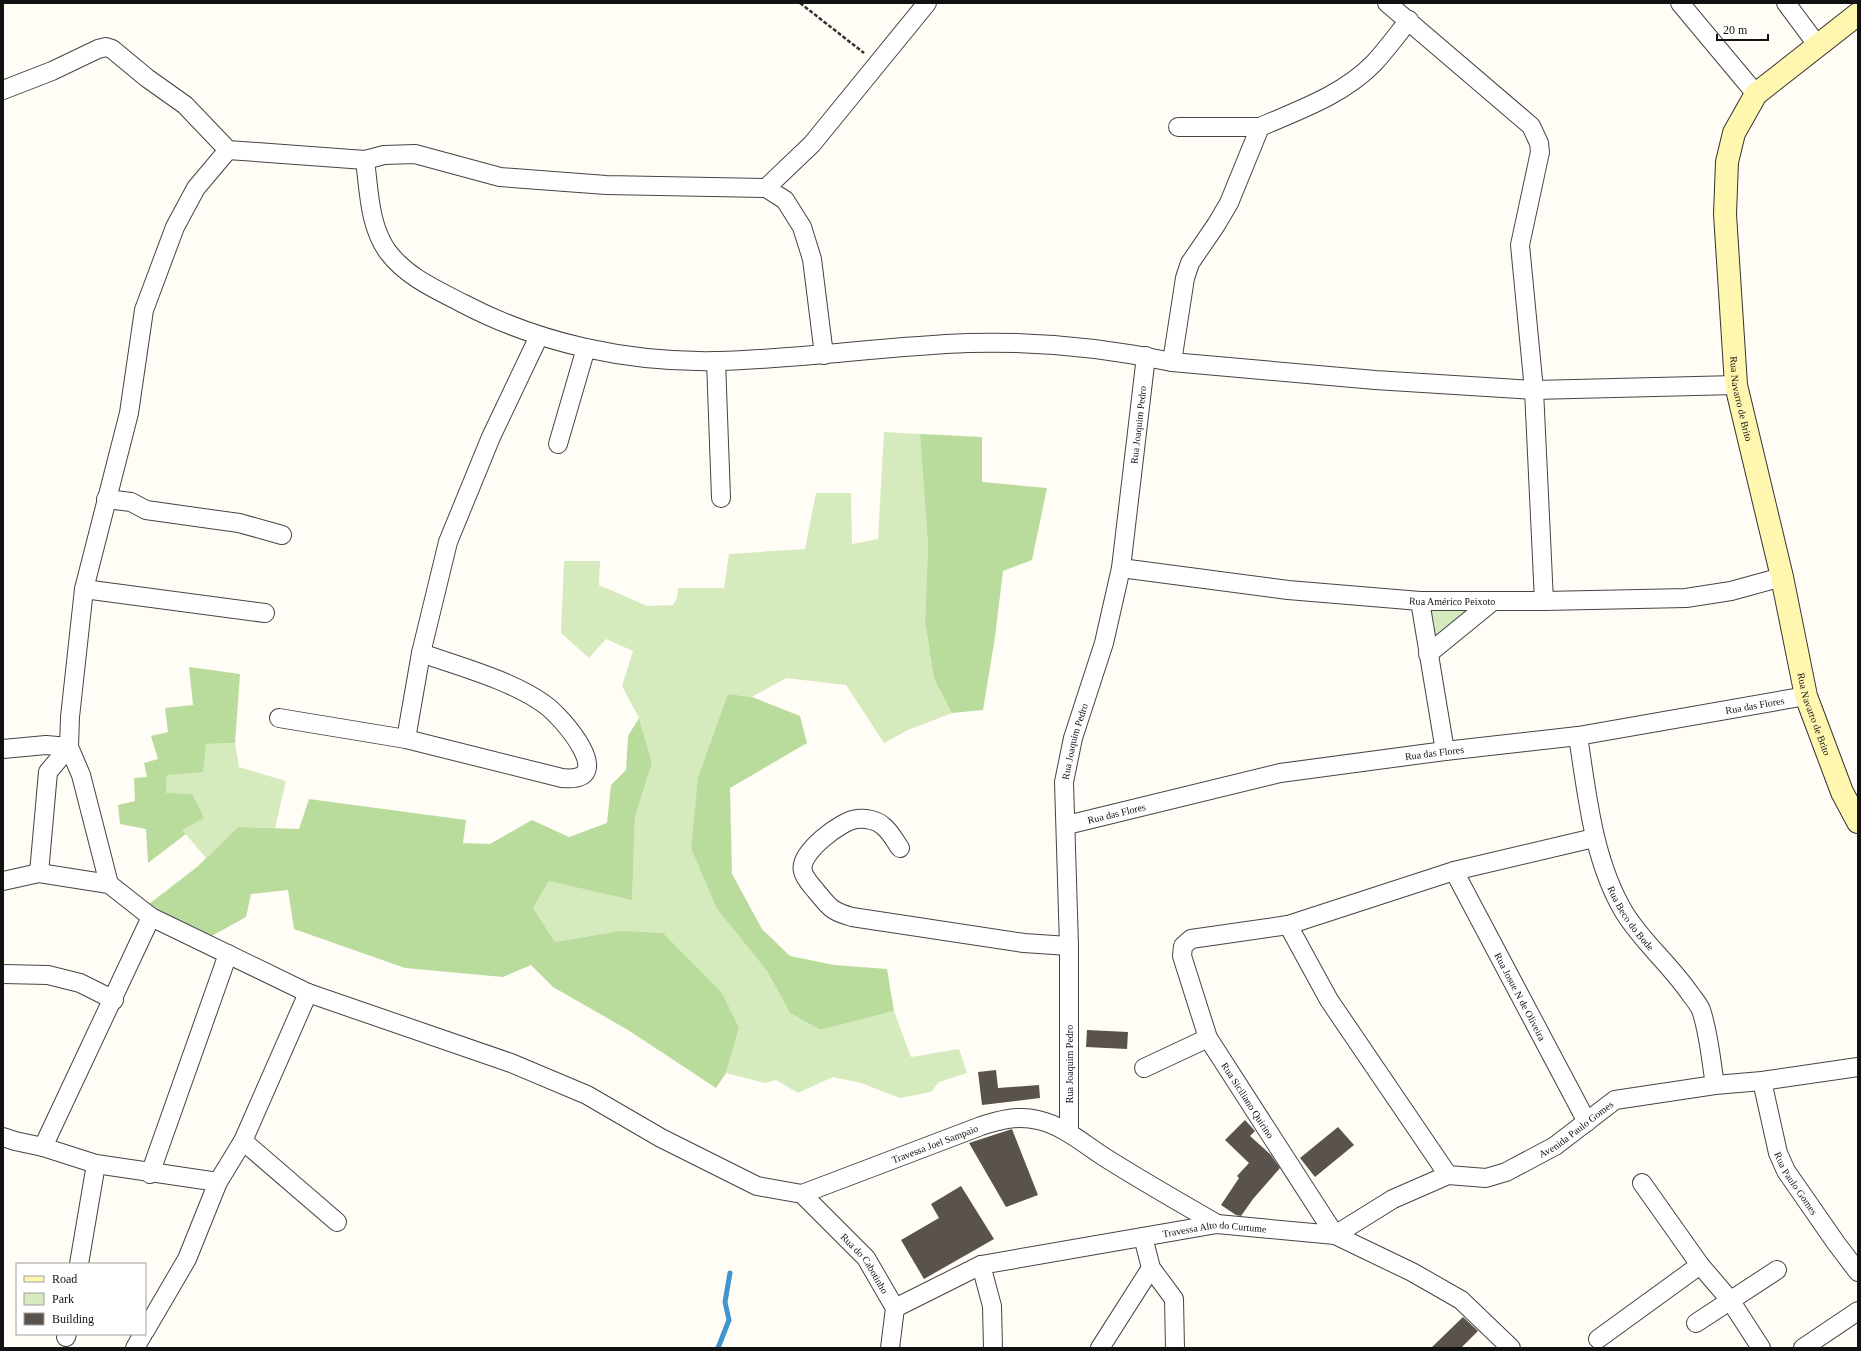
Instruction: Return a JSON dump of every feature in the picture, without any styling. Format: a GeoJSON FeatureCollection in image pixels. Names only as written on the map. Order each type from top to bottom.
{"type":"FeatureCollection","features":[{"type":"Feature","properties":{"kind":"main road","name":"Rua Navarro de Brito"},"geometry":{"type":"LineString","coordinates":[[1858,14],[1756,94],[1734,133],[1728,162],[1725,214],[1736,385],[1782,578],[1806,696],[1842,792],[1858,822]]}},
{"type":"Feature","properties":{"kind":"street"},"geometry":{"type":"LineString","coordinates":[[766,188],[812,144],[927,3]]}},
{"type":"Feature","properties":{"kind":"street"},"geometry":{"type":"LineString","coordinates":[[1387,3],[1409,20],[1530,126],[1539,143],[1540,152],[1520,245],[1534,390],[1544,601]]}},
{"type":"Feature","properties":{"kind":"street"},"geometry":{"type":"LineString","coordinates":[[1680,3],[1756,94]]}},
{"type":"Feature","properties":{"kind":"street"},"geometry":{"type":"LineString","coordinates":[[1786,3],[1818,46]]}},
{"type":"Feature","properties":{"kind":"street"},"geometry":{"type":"LineString","coordinates":[[1178,126],[1260,127],[1326,98],[1354,80],[1374,64],[1409,20]]}},
{"type":"Feature","properties":{"kind":"street"},"geometry":{"type":"LineString","coordinates":[[3,90],[52,71],[98,49],[106,47],[112,49],[147,78],[185,105],[228,150],[365,160],[384,155],[415,154],[500,177],[606,185],[766,188],[785,200],[802,227],[812,259],[824,355]]}},
{"type":"Feature","properties":{"kind":"street"},"geometry":{"type":"LineString","coordinates":[[1172,362],[1185,278],[1190,263],[1229,203],[1260,127]]}},
{"type":"Feature","properties":{"kind":"street"},"geometry":{"type":"LineString","coordinates":[[109,884],[81,775],[69,746],[70,717],[84,590],[106,498],[129,413],[144,310],[175,227],[196,188],[228,150]]}},
{"type":"Feature","properties":{"kind":"street"},"geometry":{"type":"LineString","coordinates":[[365,160],[374,226],[388,252],[413,278],[476,311],[539,336],[586,348],[637,358],[716,361],[824,355],[966,343],[1032,342],[1146,356],[1172,362],[1375,380],[1534,390],[1736,385]]}},
{"type":"Feature","properties":{"kind":"street"},"geometry":{"type":"LineString","coordinates":[[406,739],[421,653],[448,542],[491,437],[539,336]]}},
{"type":"Feature","properties":{"kind":"street"},"geometry":{"type":"LineString","coordinates":[[558,444],[586,348]]}},
{"type":"Feature","properties":{"kind":"street","name":"Rua Joaquim Pedro"},"geometry":{"type":"LineString","coordinates":[[1069,1133],[1069,946],[1064,782],[1070,751],[1104,643],[1121,568],[1146,356]]}},
{"type":"Feature","properties":{"kind":"street"},"geometry":{"type":"LineString","coordinates":[[716,361],[721,498]]}},
{"type":"Feature","properties":{"kind":"street"},"geometry":{"type":"LineString","coordinates":[[106,498],[131,502],[146,510],[239,523],[282,535]]}},
{"type":"Feature","properties":{"kind":"street","name":"Rua Américo Peixoto"},"geometry":{"type":"LineString","coordinates":[[1121,568],[1288,590],[1420,601],[1544,601],[1707,596],[1782,578]]}},
{"type":"Feature","properties":{"kind":"street"},"geometry":{"type":"LineString","coordinates":[[84,590],[266,613]]}},
{"type":"Feature","properties":{"kind":"street"},"geometry":{"type":"LineString","coordinates":[[1420,601],[1445,751]]}},
{"type":"Feature","properties":{"kind":"street"},"geometry":{"type":"LineString","coordinates":[[1428,654],[1493,601]]}},
{"type":"Feature","properties":{"kind":"street"},"geometry":{"type":"LineString","coordinates":[[279,718],[406,739],[562,778],[578,777],[585,773],[588,766],[583,748],[561,718],[545,704],[522,690],[421,653]]}},
{"type":"Feature","properties":{"kind":"street","name":"Rua das Flores"},"geometry":{"type":"LineString","coordinates":[[1066,825],[1280,773],[1445,751],[1578,736],[1806,696]]}},
{"type":"Feature","properties":{"kind":"street","name":"Rua Beco do Bode"},"geometry":{"type":"LineString","coordinates":[[1578,736],[1594,838],[1616,895],[1624,912],[1636,929],[1674,971],[1700,1009],[1708,1043],[1715,1085]]}},
{"type":"Feature","properties":{"kind":"street"},"geometry":{"type":"LineString","coordinates":[[3,749],[46,745],[69,746]]}},
{"type":"Feature","properties":{"kind":"street"},"geometry":{"type":"LineString","coordinates":[[39,873],[48,772],[69,746]]}},
{"type":"Feature","properties":{"kind":"street"},"geometry":{"type":"LineString","coordinates":[[900,848],[883,825],[871,820],[856,819],[835,829],[807,854],[803,864],[803,871],[810,884],[834,912],[852,917],[1024,943],[1069,946]]}},
{"type":"Feature","properties":{"kind":"street"},"geometry":{"type":"LineString","coordinates":[[1448,1175],[1329,1000],[1288,925],[1454,871],[1594,838]]}},
{"type":"Feature","properties":{"kind":"street","name":"Rua Josue N de Oliveira"},"geometry":{"type":"LineString","coordinates":[[1454,871],[1587,1122]]}},
{"type":"Feature","properties":{"kind":"street"},"geometry":{"type":"LineString","coordinates":[[3,881],[39,873],[109,884],[151,917],[308,993],[511,1063],[587,1095],[661,1138],[757,1186],[802,1194]]}},
{"type":"Feature","properties":{"kind":"street"},"geometry":{"type":"LineString","coordinates":[[43,1147],[114,1000],[151,917]]}},
{"type":"Feature","properties":{"kind":"street","name":"Rua Siciliano Quirino"},"geometry":{"type":"LineString","coordinates":[[1288,925],[1191,939],[1183,946],[1182,956],[1208,1038],[1335,1235]]}},
{"type":"Feature","properties":{"kind":"street"},"geometry":{"type":"LineString","coordinates":[[150,1174],[228,954]]}},
{"type":"Feature","properties":{"kind":"street"},"geometry":{"type":"LineString","coordinates":[[3,974],[48,975],[80,983],[114,1000]]}},
{"type":"Feature","properties":{"kind":"street"},"geometry":{"type":"LineString","coordinates":[[146,1329],[187,1259],[218,1182],[243,1141],[308,993]]}},
{"type":"Feature","properties":{"kind":"street"},"geometry":{"type":"LineString","coordinates":[[1144,1068],[1208,1038]]}},
{"type":"Feature","properties":{"kind":"street","name":"Avenida Paulo Gomes"},"geometry":{"type":"LineString","coordinates":[[1335,1235],[1393,1198],[1448,1175],[1486,1178],[1506,1172],[1555,1146],[1615,1100],[1715,1085],[1762,1081],[1858,1067]]}},
{"type":"Feature","properties":{"kind":"street","name":"Rua Paulo Gomes"},"geometry":{"type":"LineString","coordinates":[[1762,1081],[1778,1153],[1786,1171],[1858,1272]]}},
{"type":"Feature","properties":{"kind":"street","name":"Travessa Joel Sampaio"},"geometry":{"type":"LineString","coordinates":[[802,1194],[999,1121],[1016,1118],[1038,1120],[1069,1133],[1108,1160],[1217,1224]]}},
{"type":"Feature","properties":{"kind":"street"},"geometry":{"type":"LineString","coordinates":[[3,1137],[43,1147],[96,1164],[150,1174],[218,1182]]}},
{"type":"Feature","properties":{"kind":"street"},"geometry":{"type":"LineString","coordinates":[[243,1141],[337,1222]]}},
{"type":"Feature","properties":{"kind":"street"},"geometry":{"type":"LineString","coordinates":[[79,1263],[96,1164]]}},
{"type":"Feature","properties":{"kind":"street"},"geometry":{"type":"LineString","coordinates":[[1642,1183],[1700,1265],[1730,1300],[1761,1348]]}},
{"type":"Feature","properties":{"kind":"street","name":"Rua do Cabotinho"},"geometry":{"type":"LineString","coordinates":[[802,1194],[866,1258],[895,1308]]}},
{"type":"Feature","properties":{"kind":"street","name":"Travessa Alto do Curtume"},"geometry":{"type":"LineString","coordinates":[[895,1308],[981,1265],[1217,1224],[1335,1235],[1412,1272],[1461,1300],[1511,1348]]}},
{"type":"Feature","properties":{"kind":"street"},"geometry":{"type":"LineString","coordinates":[[1143,1237],[1151,1268],[1174,1299],[1175,1348]]}},
{"type":"Feature","properties":{"kind":"street"},"geometry":{"type":"LineString","coordinates":[[981,1265],[992,1306],[993,1348]]}},
{"type":"Feature","properties":{"kind":"street"},"geometry":{"type":"LineString","coordinates":[[1598,1339],[1700,1265]]}},
{"type":"Feature","properties":{"kind":"street"},"geometry":{"type":"LineString","coordinates":[[1100,1348],[1151,1268]]}},
{"type":"Feature","properties":{"kind":"street"},"geometry":{"type":"LineString","coordinates":[[1696,1323],[1776,1270]]}},
{"type":"Feature","properties":{"kind":"street"},"geometry":{"type":"LineString","coordinates":[[890,1348],[895,1308]]}},
{"type":"Feature","properties":{"kind":"street"},"geometry":{"type":"LineString","coordinates":[[1803,1348],[1858,1311]]}},
{"type":"Feature","properties":{"kind":"street"},"geometry":{"type":"LineString","coordinates":[[135,1348],[142,1335]]}},
{"type":"Feature","properties":{"kind":"path"},"geometry":{"type":"LineString","coordinates":[[800,3],[877,64]]}},
{"type":"Feature","properties":{"kind":"green space"},"geometry":{"type":"Polygon","coordinates":[[[884,432],[920,434],[928,547],[925,621],[934,679],[952,713],[908,730],[884,743],[846,685],[786,678],[752,697],[728,694],[717,909],[767,971],[790,1013],[820,1030],[894,1011],[911,1057],[959,1049],[967,1073],[939,1082],[931,1092],[900,1098],[861,1083],[833,1077],[798,1093],[776,1080],[765,1083],[726,1073],[739,1028],[619,931],[555,942],[533,908],[549,881],[632,899],[635,817],[652,763],[639,718],[622,686],[633,651],[606,639],[589,658],[561,633],[564,561],[600,561],[599,585],[647,606],[673,605],[677,598],[678,588],[724,588],[729,554],[805,549],[816,493],[851,493],[852,544],[878,539],[884,432]]]}},
{"type":"Feature","properties":{"kind":"green space"},"geometry":{"type":"Polygon","coordinates":[[[920,434],[982,437],[982,482],[1047,488],[1032,560],[1003,571],[995,637],[983,710],[952,713],[934,679],[925,621],[928,547],[920,434]]]}},
{"type":"Feature","properties":{"kind":"green space"},"geometry":{"type":"Polygon","coordinates":[[[1423,604],[1476,609],[1431,643],[1423,604]]]}},
{"type":"Feature","properties":{"kind":"green space"},"geometry":{"type":"Polygon","coordinates":[[[189,667],[240,674],[235,743],[206,744],[203,772],[167,775],[166,793],[192,794],[204,818],[182,830],[186,834],[148,863],[146,829],[120,824],[118,805],[135,801],[134,778],[147,777],[144,763],[158,759],[151,736],[168,732],[165,708],[193,705],[189,667]]]}},
{"type":"Feature","properties":{"kind":"green space"},"geometry":{"type":"Polygon","coordinates":[[[728,694],[752,697],[800,716],[807,743],[730,788],[732,874],[762,929],[790,956],[834,965],[887,969],[894,1011],[820,1030],[790,1013],[767,971],[717,909],[691,848],[698,778],[728,694]]]}},
{"type":"Feature","properties":{"kind":"green space"},"geometry":{"type":"Polygon","coordinates":[[[639,718],[652,763],[635,817],[632,900],[549,881],[533,908],[555,942],[619,931],[663,933],[722,993],[739,1028],[726,1073],[716,1088],[628,1030],[553,987],[531,965],[503,977],[405,968],[294,929],[288,890],[251,894],[246,917],[208,938],[149,904],[197,867],[238,827],[299,829],[309,799],[466,820],[463,843],[490,844],[532,820],[569,837],[607,823],[611,785],[626,770],[628,736],[639,718]]]}},
{"type":"Feature","properties":{"kind":"green space"},"geometry":{"type":"Polygon","coordinates":[[[235,743],[239,767],[286,781],[275,828],[238,827],[206,858],[182,830],[166,793],[167,775],[206,744],[235,743]]]}},
{"type":"Feature","properties":{"kind":"building"},"geometry":{"type":"Polygon","coordinates":[[[1087,1030],[1128,1032],[1127,1049],[1086,1047],[1087,1030]]]}},
{"type":"Feature","properties":{"kind":"building"},"geometry":{"type":"Polygon","coordinates":[[[996,1070],[998,1088],[1039,1085],[1040,1098],[982,1105],[978,1072],[996,1070]]]}},
{"type":"Feature","properties":{"kind":"building"},"geometry":{"type":"Polygon","coordinates":[[[1245,1120],[1255,1131],[1250,1136],[1270,1154],[1280,1168],[1253,1199],[1241,1216],[1236,1215],[1221,1205],[1239,1178],[1237,1176],[1249,1163],[1225,1140],[1245,1120]]]}},
{"type":"Feature","properties":{"kind":"building"},"geometry":{"type":"Polygon","coordinates":[[[1338,1127],[1354,1145],[1315,1177],[1300,1158],[1338,1127]]]}},
{"type":"Feature","properties":{"kind":"building"},"geometry":{"type":"Polygon","coordinates":[[[1012,1129],[1038,1195],[1006,1207],[969,1143],[1012,1129]]]}},
{"type":"Feature","properties":{"kind":"building"},"geometry":{"type":"Polygon","coordinates":[[[961,1186],[994,1239],[924,1279],[901,1240],[939,1218],[931,1204],[961,1186]]]}},
{"type":"Feature","properties":{"kind":"building"},"geometry":{"type":"Polygon","coordinates":[[[1463,1317],[1478,1331],[1461,1348],[1431,1348],[1463,1317]]]}},
{"type":"Feature","properties":{"kind":"waterway"},"geometry":{"type":"LineString","coordinates":[[718,1348],[729,1320],[725,1302],[730,1273]]}}]}
